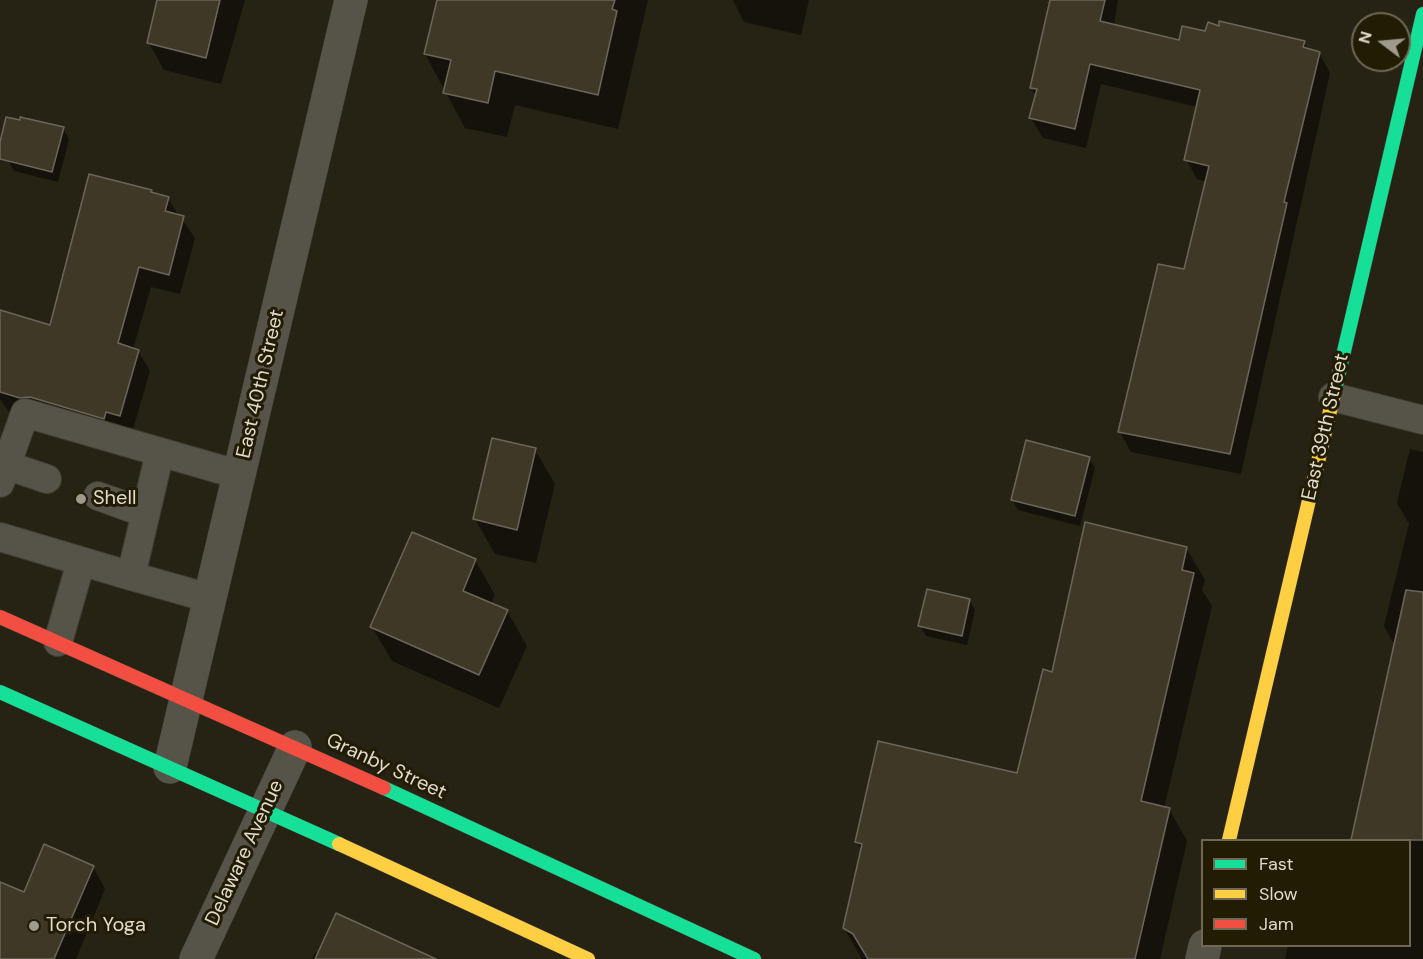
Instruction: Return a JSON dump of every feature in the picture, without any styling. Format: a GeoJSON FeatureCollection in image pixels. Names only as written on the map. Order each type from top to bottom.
{"type":"FeatureCollection","features":[{"type":"Feature","properties":{"kind":"main road","name":"East 39th Street"},"geometry":{"type":"LineString","coordinates":[[1229,839],[1423,14]]}},
{"type":"Feature","properties":{"kind":"main road","name":"Granby Street"},"geometry":{"type":"LineString","coordinates":[[0,617],[295,747],[754,959]]}},
{"type":"Feature","properties":{"kind":"main road"},"geometry":{"type":"LineString","coordinates":[[0,692],[265,810],[588,959]]}},
{"type":"Feature","properties":{"kind":"street","name":"East 40th Street"},"geometry":{"type":"LineString","coordinates":[[170,767],[351,0]]}},
{"type":"Feature","properties":{"kind":"street","name":"Delaware Avenue"},"geometry":{"type":"LineString","coordinates":[[196,959],[295,747]]}},
{"type":"Feature","properties":{"kind":"lane"},"geometry":{"type":"LineString","coordinates":[[1333,398],[1423,420]]}},
{"type":"Feature","properties":{"kind":"lane"},"geometry":{"type":"LineString","coordinates":[[47,479],[3,474],[25,413],[240,475]]}},
{"type":"Feature","properties":{"kind":"lane"},"geometry":{"type":"LineString","coordinates":[[131,576],[160,452]]}},
{"type":"Feature","properties":{"kind":"lane"},"geometry":{"type":"LineString","coordinates":[[98,496],[145,513]]}},
{"type":"Feature","properties":{"kind":"lane"},"geometry":{"type":"LineString","coordinates":[[0,537],[209,598]]}},
{"type":"Feature","properties":{"kind":"lane"},"geometry":{"type":"LineString","coordinates":[[58,642],[81,562]]}},
{"type":"Feature","properties":{"kind":"building"},"geometry":{"type":"Polygon","coordinates":[[[157,0],[220,0],[206,58],[147,43],[157,0]]]}},
{"type":"Feature","properties":{"kind":"building"},"geometry":{"type":"Polygon","coordinates":[[[437,0],[615,0],[612,9],[617,11],[598,95],[495,71],[488,103],[443,93],[451,60],[424,54],[437,0]]]}},
{"type":"Feature","properties":{"kind":"building"},"geometry":{"type":"Polygon","coordinates":[[[1050,0],[1105,0],[1100,21],[1179,40],[1182,26],[1205,31],[1208,22],[1219,26],[1219,21],[1305,41],[1303,47],[1320,52],[1284,202],[1287,203],[1230,454],[1118,432],[1158,264],[1184,269],[1209,166],[1184,160],[1200,90],[1090,64],[1075,129],[1029,118],[1037,89],[1030,88],[1050,0]]]}},
{"type":"Feature","properties":{"kind":"building"},"geometry":{"type":"Polygon","coordinates":[[[6,117],[20,120],[20,117],[64,127],[52,172],[0,159],[0,142],[6,117]]]}},
{"type":"Feature","properties":{"kind":"building"},"geometry":{"type":"Polygon","coordinates":[[[89,174],[152,190],[151,192],[169,197],[165,211],[184,216],[169,275],[139,267],[118,343],[139,350],[120,416],[106,412],[104,419],[30,397],[20,398],[0,392],[0,310],[50,325],[89,174]]]}},
{"type":"Feature","properties":{"kind":"building"},"geometry":{"type":"Polygon","coordinates":[[[492,438],[536,448],[517,530],[473,519],[492,438]]]}},
{"type":"Feature","properties":{"kind":"building"},"geometry":{"type":"Polygon","coordinates":[[[1026,440],[1090,457],[1075,516],[1011,500],[1026,440]]]}},
{"type":"Feature","properties":{"kind":"building"},"geometry":{"type":"Polygon","coordinates":[[[1085,522],[1187,547],[1182,570],[1194,573],[1141,801],[1170,808],[1135,959],[868,959],[853,934],[843,928],[862,844],[855,842],[878,741],[1017,773],[1043,669],[1052,672],[1085,522]]]}},
{"type":"Feature","properties":{"kind":"building"},"geometry":{"type":"Polygon","coordinates":[[[412,532],[476,559],[463,591],[508,610],[479,675],[370,627],[412,532]]]}},
{"type":"Feature","properties":{"kind":"building"},"geometry":{"type":"Polygon","coordinates":[[[927,589],[970,599],[962,636],[918,626],[927,589]]]}},
{"type":"Feature","properties":{"kind":"building"},"geometry":{"type":"Polygon","coordinates":[[[1406,590],[1423,592],[1423,840],[1351,839],[1406,590]]]}},
{"type":"Feature","properties":{"kind":"building","name":"Torch Yoga"},"geometry":{"type":"Polygon","coordinates":[[[44,844],[94,866],[54,959],[0,959],[0,882],[24,892],[44,844]]]}},
{"type":"Feature","properties":{"kind":"building"},"geometry":{"type":"Polygon","coordinates":[[[336,913],[436,959],[315,959],[336,913]]]}},
{"type":"Feature","properties":{"kind":"traffic: fast"},"geometry":{"type":"LineString","coordinates":[[1334,394],[1423,14]]}},
{"type":"Feature","properties":{"kind":"traffic: fast"},"geometry":{"type":"LineString","coordinates":[[0,692],[339,844]]}},
{"type":"Feature","properties":{"kind":"traffic: fast"},"geometry":{"type":"LineString","coordinates":[[384,788],[754,959]]}},
{"type":"Feature","properties":{"kind":"traffic: slow"},"geometry":{"type":"LineString","coordinates":[[1229,839],[1334,394]]}},
{"type":"Feature","properties":{"kind":"traffic: slow"},"geometry":{"type":"LineString","coordinates":[[339,844],[588,959]]}},
{"type":"Feature","properties":{"kind":"traffic: jam"},"geometry":{"type":"LineString","coordinates":[[0,617],[384,788]]}},
{"type":"Feature","properties":{"kind":"place","name":"Shell"},"geometry":{"type":"Point","coordinates":[81,499]}},
{"type":"Feature","properties":{"kind":"place","name":"Torch Yoga"},"geometry":{"type":"Point","coordinates":[34,926]}}]}
